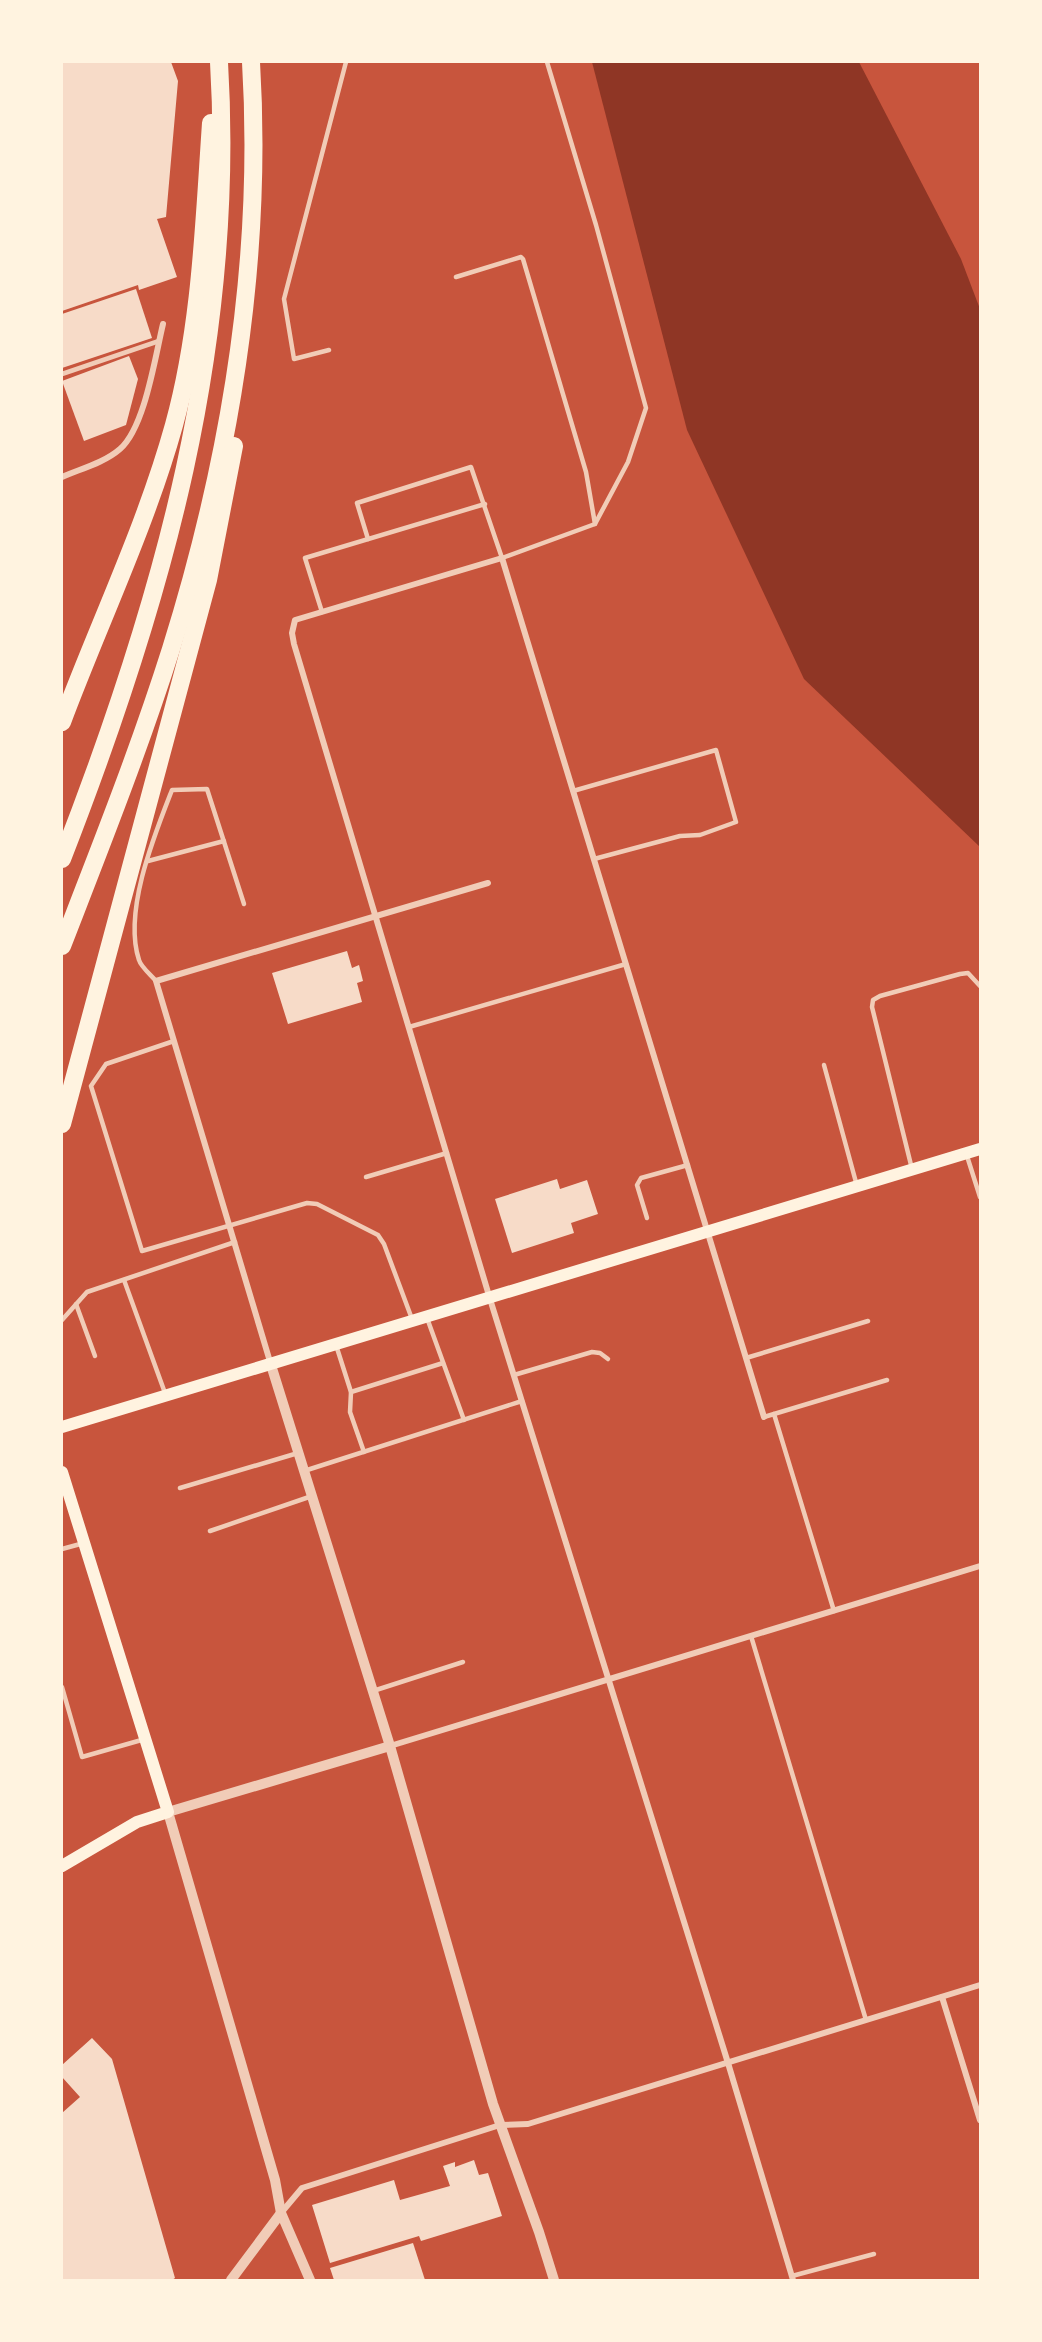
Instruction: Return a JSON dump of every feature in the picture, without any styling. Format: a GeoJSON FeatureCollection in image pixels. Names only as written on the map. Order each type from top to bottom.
{"type":"FeatureCollection","features":[{"type":"Feature","properties":{"kind":"highway"},"geometry":{"type":"LineString","coordinates":[[62,722],[151,495],[169,443],[184,385],[201,264],[218,62]]}},
{"type":"Feature","properties":{"kind":"highway"},"geometry":{"type":"LineString","coordinates":[[62,859],[120,704],[141,639],[161,570],[189,452],[208,344],[218,244],[222,140],[218,62]]}},
{"type":"Feature","properties":{"kind":"highway"},"geometry":{"type":"LineString","coordinates":[[62,1124],[212,559],[231,467],[240,410],[253,183],[251,62]]}},
{"type":"Feature","properties":{"kind":"highway"},"geometry":{"type":"LineString","coordinates":[[62,946],[150,714],[192,578],[226,427],[245,299]]}},
{"type":"Feature","properties":{"kind":"main road"},"geometry":{"type":"LineString","coordinates":[[62,1427],[981,1149]]}},
{"type":"Feature","properties":{"kind":"main road"},"geometry":{"type":"LineString","coordinates":[[62,1472],[168,1812],[136,1822],[62,1866]]}},
{"type":"Feature","properties":{"kind":"street"},"geometry":{"type":"LineString","coordinates":[[62,477],[118,451],[131,437],[139,417],[164,324]]}},
{"type":"Feature","properties":{"kind":"street"},"geometry":{"type":"LineString","coordinates":[[764,1417],[502,558],[295,620],[292,633],[294,644],[490,1299],[728,2063],[792,2278]]}},
{"type":"Feature","properties":{"kind":"street"},"geometry":{"type":"LineString","coordinates":[[488,883],[156,981],[271,1365],[390,1746],[500,2125],[554,2280]]}},
{"type":"Feature","properties":{"kind":"street"},"geometry":{"type":"LineString","coordinates":[[310,2280],[281,2213],[275,2180],[168,1812],[981,1566]]}},
{"type":"Feature","properties":{"kind":"street"},"geometry":{"type":"LineString","coordinates":[[231,2280],[302,2188],[500,2125],[528,2124],[981,1985]]}},
{"type":"Feature","properties":{"kind":"street"},"geometry":{"type":"LineString","coordinates":[[942,1997],[981,2120]]}},
{"type":"Feature","properties":{"kind":"lane"},"geometry":{"type":"LineString","coordinates":[[329,351],[294,359],[284,299],[346,62]]}},
{"type":"Feature","properties":{"kind":"lane"},"geometry":{"type":"LineString","coordinates":[[368,539],[357,503],[471,467],[502,558],[595,524],[628,462],[645,408],[596,225],[547,62]]}},
{"type":"Feature","properties":{"kind":"lane"},"geometry":{"type":"LineString","coordinates":[[456,277],[521,257],[523,259],[586,472],[595,524]]}},
{"type":"Feature","properties":{"kind":"lane"},"geometry":{"type":"LineString","coordinates":[[62,374],[159,341]]}},
{"type":"Feature","properties":{"kind":"lane"},"geometry":{"type":"LineString","coordinates":[[322,612],[305,558],[485,504]]}},
{"type":"Feature","properties":{"kind":"lane"},"geometry":{"type":"LineString","coordinates":[[573,791],[716,750],[736,822],[700,835],[680,836],[594,859]]}},
{"type":"Feature","properties":{"kind":"lane"},"geometry":{"type":"LineString","coordinates":[[156,981],[139,962],[134,910],[172,790],[207,789],[244,904]]}},
{"type":"Feature","properties":{"kind":"lane"},"geometry":{"type":"LineString","coordinates":[[148,861],[224,841]]}},
{"type":"Feature","properties":{"kind":"lane"},"geometry":{"type":"LineString","coordinates":[[409,1027],[627,964]]}},
{"type":"Feature","properties":{"kind":"lane"},"geometry":{"type":"LineString","coordinates":[[912,1169],[872,1007],[873,1000],[880,996],[960,974],[968,973],[981,986]]}},
{"type":"Feature","properties":{"kind":"lane"},"geometry":{"type":"LineString","coordinates":[[174,1041],[106,1064],[91,1086],[142,1251],[307,1203],[317,1204],[378,1235],[384,1244],[412,1322]]}},
{"type":"Feature","properties":{"kind":"lane"},"geometry":{"type":"LineString","coordinates":[[824,1065],[857,1186]]}},
{"type":"Feature","properties":{"kind":"lane"},"geometry":{"type":"LineString","coordinates":[[366,1177],[447,1153]]}},
{"type":"Feature","properties":{"kind":"lane"},"geometry":{"type":"LineString","coordinates":[[967,1153],[981,1197]]}},
{"type":"Feature","properties":{"kind":"lane"},"geometry":{"type":"LineString","coordinates":[[647,1218],[637,1185],[640,1178],[688,1165]]}},
{"type":"Feature","properties":{"kind":"lane"},"geometry":{"type":"LineString","coordinates":[[62,1320],[87,1292],[234,1242]]}},
{"type":"Feature","properties":{"kind":"lane"},"geometry":{"type":"LineString","coordinates":[[124,1280],[166,1396]]}},
{"type":"Feature","properties":{"kind":"lane"},"geometry":{"type":"LineString","coordinates":[[76,1305],[94,1356]]}},
{"type":"Feature","properties":{"kind":"lane"},"geometry":{"type":"LineString","coordinates":[[427,1318],[464,1420]]}},
{"type":"Feature","properties":{"kind":"lane"},"geometry":{"type":"LineString","coordinates":[[746,1358],[868,1321]]}},
{"type":"Feature","properties":{"kind":"lane"},"geometry":{"type":"LineString","coordinates":[[336,1345],[351,1392],[350,1412],[363,1452]]}},
{"type":"Feature","properties":{"kind":"lane"},"geometry":{"type":"LineString","coordinates":[[514,1375],[592,1352],[600,1353],[608,1359]]}},
{"type":"Feature","properties":{"kind":"lane"},"geometry":{"type":"LineString","coordinates":[[351,1392],[444,1363]]}},
{"type":"Feature","properties":{"kind":"lane"},"geometry":{"type":"LineString","coordinates":[[764,1417],[887,1380]]}},
{"type":"Feature","properties":{"kind":"lane"},"geometry":{"type":"LineString","coordinates":[[304,1471],[522,1401]]}},
{"type":"Feature","properties":{"kind":"lane"},"geometry":{"type":"LineString","coordinates":[[774,1414],[834,1611]]}},
{"type":"Feature","properties":{"kind":"lane"},"geometry":{"type":"LineString","coordinates":[[180,1488],[298,1453]]}},
{"type":"Feature","properties":{"kind":"lane"},"geometry":{"type":"LineString","coordinates":[[210,1531],[312,1496]]}},
{"type":"Feature","properties":{"kind":"lane"},"geometry":{"type":"LineString","coordinates":[[62,1550],[84,1543]]}},
{"type":"Feature","properties":{"kind":"lane"},"geometry":{"type":"LineString","coordinates":[[751,1636],[866,2020]]}},
{"type":"Feature","properties":{"kind":"lane"},"geometry":{"type":"LineString","coordinates":[[373,1690],[463,1662]]}},
{"type":"Feature","properties":{"kind":"lane"},"geometry":{"type":"LineString","coordinates":[[62,1687],[82,1757],[145,1738]]}},
{"type":"Feature","properties":{"kind":"lane"},"geometry":{"type":"LineString","coordinates":[[792,2278],[874,2254]]}},
{"type":"Feature","properties":{"kind":"shaded area"},"geometry":{"type":"Polygon","coordinates":[[[592,62],[859,62],[961,259],[980,309],[980,847],[804,679],[687,430],[592,62]]]}},
{"type":"Feature","properties":{"kind":"building"},"geometry":{"type":"Polygon","coordinates":[[[62,62],[171,62],[178,81],[166,217],[157,219],[177,277],[139,290],[138,285],[62,311],[62,62]]]}},
{"type":"Feature","properties":{"kind":"building"},"geometry":{"type":"Polygon","coordinates":[[[136,289],[152,338],[62,368],[62,314],[136,289]]]}},
{"type":"Feature","properties":{"kind":"building"},"geometry":{"type":"Polygon","coordinates":[[[129,356],[138,379],[126,425],[84,441],[62,381],[129,356]]]}},
{"type":"Feature","properties":{"kind":"building"},"geometry":{"type":"Polygon","coordinates":[[[347,951],[352,968],[359,965],[363,981],[357,983],[362,1002],[288,1024],[272,973],[347,951]]]}},
{"type":"Feature","properties":{"kind":"building"},"geometry":{"type":"Polygon","coordinates":[[[557,1179],[560,1189],[587,1180],[598,1214],[571,1223],[574,1233],[512,1253],[495,1199],[557,1179]]]}},
{"type":"Feature","properties":{"kind":"building"},"geometry":{"type":"Polygon","coordinates":[[[92,2038],[112,2059],[175,2278],[172,2280],[62,2280],[62,2113],[80,2097],[62,2077],[62,2065],[92,2038]]]}},
{"type":"Feature","properties":{"kind":"building"},"geometry":{"type":"Polygon","coordinates":[[[474,2160],[479,2175],[488,2173],[502,2216],[421,2241],[419,2236],[330,2263],[312,2205],[394,2180],[400,2200],[450,2186],[443,2166],[455,2162],[455,2167],[474,2160]]]}},
{"type":"Feature","properties":{"kind":"building"},"geometry":{"type":"Polygon","coordinates":[[[413,2243],[425,2280],[334,2280],[330,2268],[413,2243]]]}}]}
